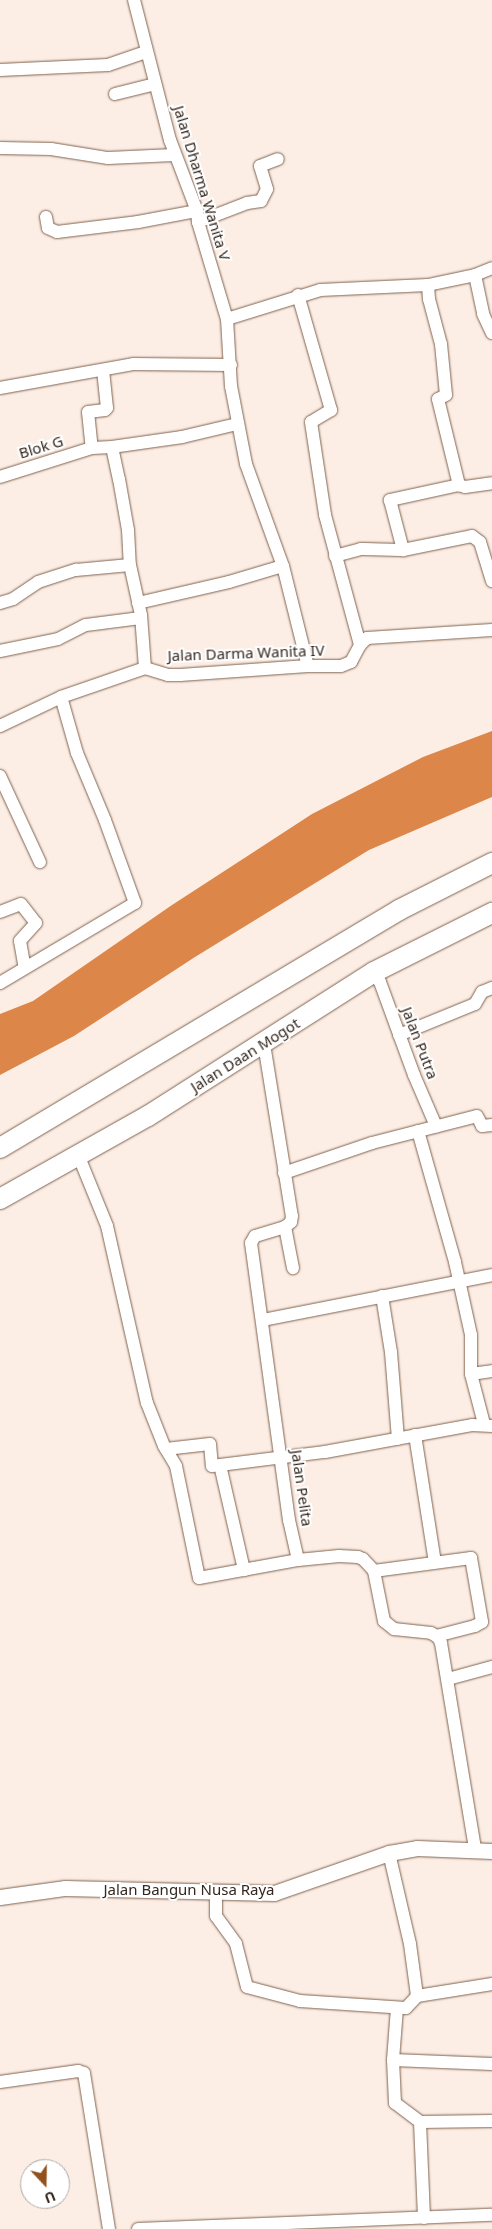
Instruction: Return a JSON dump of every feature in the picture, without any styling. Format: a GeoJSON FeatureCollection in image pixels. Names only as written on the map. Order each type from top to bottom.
{"type":"FeatureCollection","features":[{"type":"Feature","properties":{"kind":"highway"},"geometry":{"type":"LineString","coordinates":[[0,1148],[399,910],[492,863]]}},
{"type":"Feature","properties":{"kind":"highway","name":"Jalan Daan Mogot"},"geometry":{"type":"LineString","coordinates":[[0,1199],[79,1157],[264,1044],[374,972],[492,913]]}},
{"type":"Feature","properties":{"kind":"street","name":"Jalan Dharma Wanita V"},"geometry":{"type":"LineString","coordinates":[[134,0],[174,155],[197,216],[227,319],[231,386],[246,464],[283,566],[308,666]]}},
{"type":"Feature","properties":{"kind":"street"},"geometry":{"type":"LineString","coordinates":[[0,70],[108,64],[146,52]]}},
{"type":"Feature","properties":{"kind":"street"},"geometry":{"type":"LineString","coordinates":[[114,94],[155,84]]}},
{"type":"Feature","properties":{"kind":"street"},"geometry":{"type":"LineString","coordinates":[[0,148],[51,149],[108,158],[174,155]]}},
{"type":"Feature","properties":{"kind":"street"},"geometry":{"type":"LineString","coordinates":[[46,217],[48,228],[57,232],[197,216],[261,201],[267,189],[260,166],[278,159]]}},
{"type":"Feature","properties":{"kind":"street"},"geometry":{"type":"LineString","coordinates":[[227,319],[298,295],[320,290],[428,285],[475,275],[492,268]]}},
{"type":"Feature","properties":{"kind":"street"},"geometry":{"type":"LineString","coordinates":[[475,275],[483,314],[492,333]]}},
{"type":"Feature","properties":{"kind":"street"},"geometry":{"type":"LineString","coordinates":[[428,285],[429,299],[442,344],[446,395],[438,399],[459,484]]}},
{"type":"Feature","properties":{"kind":"street"},"geometry":{"type":"LineString","coordinates":[[298,295],[331,410],[311,422],[324,515],[360,645],[367,638],[379,636],[492,630]]}},
{"type":"Feature","properties":{"kind":"street"},"geometry":{"type":"LineString","coordinates":[[0,388],[133,364],[231,365]]}},
{"type":"Feature","properties":{"kind":"street"},"geometry":{"type":"LineString","coordinates":[[92,448],[88,412],[105,410],[107,408],[103,370]]}},
{"type":"Feature","properties":{"kind":"street","name":"Blok G"},"geometry":{"type":"LineString","coordinates":[[0,477],[92,448],[182,437],[238,424]]}},
{"type":"Feature","properties":{"kind":"street"},"geometry":{"type":"LineString","coordinates":[[0,726],[61,697],[145,668],[141,618],[130,565],[128,530],[112,447]]}},
{"type":"Feature","properties":{"kind":"street"},"geometry":{"type":"LineString","coordinates":[[403,550],[390,500],[459,484],[466,487],[492,483]]}},
{"type":"Feature","properties":{"kind":"street"},"geometry":{"type":"LineString","coordinates":[[335,556],[361,549],[403,550],[472,536],[480,542],[492,581]]}},
{"type":"Feature","properties":{"kind":"street"},"geometry":{"type":"LineString","coordinates":[[0,603],[13,599],[38,582],[76,570],[130,565]]}},
{"type":"Feature","properties":{"kind":"street"},"geometry":{"type":"LineString","coordinates":[[138,603],[229,582],[283,566]]}},
{"type":"Feature","properties":{"kind":"street"},"geometry":{"type":"LineString","coordinates":[[0,651],[58,640],[86,625],[141,618]]}},
{"type":"Feature","properties":{"kind":"street","name":"Jalan Darma Wanita IV"},"geometry":{"type":"LineString","coordinates":[[145,668],[168,675],[180,676],[308,666],[341,666],[351,662],[360,645]]}},
{"type":"Feature","properties":{"kind":"street"},"geometry":{"type":"LineString","coordinates":[[0,983],[135,903],[105,820],[77,753],[61,697]]}},
{"type":"Feature","properties":{"kind":"street"},"geometry":{"type":"LineString","coordinates":[[0,776],[40,862]]}},
{"type":"Feature","properties":{"kind":"street"},"geometry":{"type":"LineString","coordinates":[[0,912],[21,904],[36,923],[20,941],[25,968]]}},
{"type":"Feature","properties":{"kind":"street","name":"Jalan Putra"},"geometry":{"type":"LineString","coordinates":[[374,972],[380,982],[399,1035],[436,1126]]}},
{"type":"Feature","properties":{"kind":"street"},"geometry":{"type":"LineString","coordinates":[[399,1035],[475,1004],[482,992],[492,988]]}},
{"type":"Feature","properties":{"kind":"street"},"geometry":{"type":"LineString","coordinates":[[264,1044],[292,1216],[291,1222],[286,1227],[293,1268]]}},
{"type":"Feature","properties":{"kind":"street"},"geometry":{"type":"LineString","coordinates":[[284,1173],[372,1142],[477,1116],[482,1126],[492,1125]]}},
{"type":"Feature","properties":{"kind":"street"},"geometry":{"type":"LineString","coordinates":[[166,1449],[210,1444],[212,1466],[282,1458],[488,1425],[471,1374],[470,1335],[458,1281],[418,1131]]}},
{"type":"Feature","properties":{"kind":"street"},"geometry":{"type":"LineString","coordinates":[[79,1157],[107,1226],[134,1340],[140,1379],[154,1423],[176,1466],[199,1578],[298,1560],[358,1557],[374,1571],[384,1621],[394,1630],[431,1633],[441,1643],[475,1849]]}},
{"type":"Feature","properties":{"kind":"street","name":"Jalan Pelita"},"geometry":{"type":"LineString","coordinates":[[286,1227],[259,1234],[251,1240],[289,1520],[298,1560]]}},
{"type":"Feature","properties":{"kind":"street"},"geometry":{"type":"LineString","coordinates":[[263,1320],[492,1274]]}},
{"type":"Feature","properties":{"kind":"street"},"geometry":{"type":"LineString","coordinates":[[382,1296],[391,1352],[398,1439]]}},
{"type":"Feature","properties":{"kind":"street"},"geometry":{"type":"LineString","coordinates":[[471,1374],[492,1371]]}},
{"type":"Feature","properties":{"kind":"street"},"geometry":{"type":"LineString","coordinates":[[415,1436],[435,1562]]}},
{"type":"Feature","properties":{"kind":"street"},"geometry":{"type":"LineString","coordinates":[[220,1465],[244,1570]]}},
{"type":"Feature","properties":{"kind":"street"},"geometry":{"type":"LineString","coordinates":[[374,1571],[471,1558],[482,1622],[475,1626],[436,1636]]}},
{"type":"Feature","properties":{"kind":"street"},"geometry":{"type":"LineString","coordinates":[[448,1678],[492,1667]]}},
{"type":"Feature","properties":{"kind":"street","name":"Jalan Bangun Nusa Raya"},"geometry":{"type":"LineString","coordinates":[[0,1897],[65,1888],[274,1893],[389,1852],[418,1848],[492,1851]]}},
{"type":"Feature","properties":{"kind":"street"},"geometry":{"type":"LineString","coordinates":[[389,1852],[410,1944],[417,1996]]}},
{"type":"Feature","properties":{"kind":"street"},"geometry":{"type":"LineString","coordinates":[[216,1892],[216,1916],[236,1944],[247,1987],[300,2002],[406,2008],[417,1996],[492,1984]]}},
{"type":"Feature","properties":{"kind":"street"},"geometry":{"type":"LineString","coordinates":[[397,2008],[393,2060],[395,2103],[420,2122],[492,2121]]}},
{"type":"Feature","properties":{"kind":"street"},"geometry":{"type":"LineString","coordinates":[[393,2060],[492,2064]]}},
{"type":"Feature","properties":{"kind":"street"},"geometry":{"type":"LineString","coordinates":[[0,2082],[78,2071],[84,2073],[109,2229]]}},
{"type":"Feature","properties":{"kind":"street"},"geometry":{"type":"LineString","coordinates":[[420,2122],[424,2218]]}},
{"type":"Feature","properties":{"kind":"street"},"geometry":{"type":"LineString","coordinates":[[138,2229],[492,2215]]}},
{"type":"Feature","properties":{"kind":"shaded area"},"geometry":{"type":"Polygon","coordinates":[[[492,731],[492,797],[369,850],[195,957],[74,1036],[0,1075],[0,1014],[33,1001],[172,905],[312,814],[423,757],[492,731]]]}}]}
